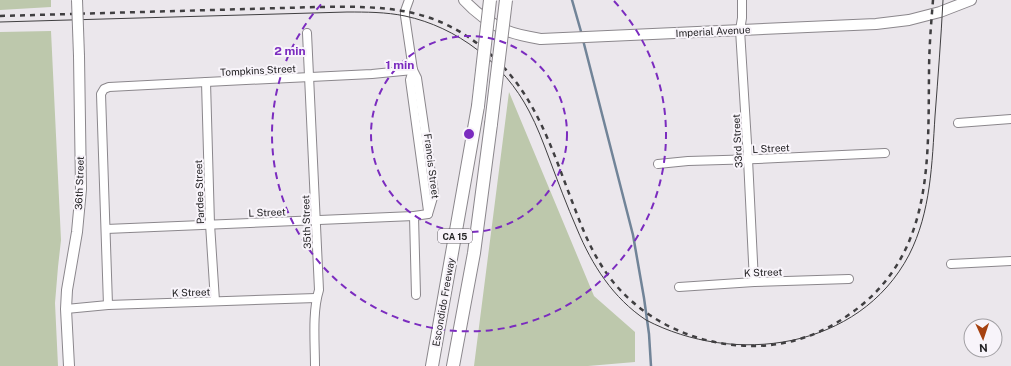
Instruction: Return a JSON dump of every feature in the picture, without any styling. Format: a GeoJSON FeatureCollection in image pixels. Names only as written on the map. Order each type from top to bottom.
{"type":"FeatureCollection","features":[{"type":"Feature","properties":{"kind":"highway","name":"Escondido Freeway"},"geometry":{"type":"LineString","coordinates":[[432,366],[478,106],[490,0]]}},
{"type":"Feature","properties":{"kind":"highway","name":"Escondido Freeway"},"geometry":{"type":"LineString","coordinates":[[453,366],[474,253],[506,0]]}},
{"type":"Feature","properties":{"kind":"main road","name":"36th Street"},"geometry":{"type":"LineString","coordinates":[[69,366],[66,309],[67,290],[77,232],[81,189],[77,0]]}},
{"type":"Feature","properties":{"kind":"main road","name":"Imperial Avenue"},"geometry":{"type":"LineString","coordinates":[[464,0],[491,22],[506,30],[526,37],[541,39],[876,24],[909,20],[940,12],[971,0]]}},
{"type":"Feature","properties":{"kind":"street","name":"Francis Street"},"geometry":{"type":"LineString","coordinates":[[409,0],[405,11],[405,16],[413,70],[417,78],[434,194],[428,214]]}},
{"type":"Feature","properties":{"kind":"street","name":"33rd Street"},"geometry":{"type":"LineString","coordinates":[[742,0],[740,30],[754,282]]}},
{"type":"Feature","properties":{"kind":"street","name":"35th Street"},"geometry":{"type":"LineString","coordinates":[[307,33],[319,290],[316,298],[315,315],[315,366]]}},
{"type":"Feature","properties":{"kind":"street","name":"Tompkins Street"},"geometry":{"type":"LineString","coordinates":[[106,229],[101,94],[104,89],[206,82],[372,74],[413,70]]}},
{"type":"Feature","properties":{"kind":"street","name":"Pardee Street"},"geometry":{"type":"LineString","coordinates":[[206,82],[210,224],[215,301]]}},
{"type":"Feature","properties":{"kind":"street"},"geometry":{"type":"LineString","coordinates":[[958,123],[1011,119]]}},
{"type":"Feature","properties":{"kind":"street","name":"L Street"},"geometry":{"type":"LineString","coordinates":[[658,164],[688,161],[885,153]]}},
{"type":"Feature","properties":{"kind":"street","name":"L Street"},"geometry":{"type":"LineString","coordinates":[[106,229],[316,221],[428,214]]}},
{"type":"Feature","properties":{"kind":"street"},"geometry":{"type":"LineString","coordinates":[[414,216],[416,295]]}},
{"type":"Feature","properties":{"kind":"street"},"geometry":{"type":"LineString","coordinates":[[106,229],[108,305]]}},
{"type":"Feature","properties":{"kind":"street"},"geometry":{"type":"LineString","coordinates":[[951,264],[1011,261]]}},
{"type":"Feature","properties":{"kind":"street","name":"K Street"},"geometry":{"type":"LineString","coordinates":[[679,287],[754,282],[849,279]]}},
{"type":"Feature","properties":{"kind":"street","name":"K Street"},"geometry":{"type":"LineString","coordinates":[[66,309],[108,305],[316,298]]}},
{"type":"Feature","properties":{"kind":"green space"},"geometry":{"type":"Polygon","coordinates":[[[0,0],[51,0],[51,7],[0,10],[0,0]]]}},
{"type":"Feature","properties":{"kind":"green space"},"geometry":{"type":"Polygon","coordinates":[[[51,31],[61,240],[55,303],[58,366],[0,366],[0,32],[51,31]]]}},
{"type":"Feature","properties":{"kind":"green space"},"geometry":{"type":"Polygon","coordinates":[[[509,92],[594,296],[635,332],[635,362],[588,366],[474,366],[509,92]]]}},
{"type":"Feature","properties":{"kind":"waterway"},"geometry":{"type":"LineString","coordinates":[[572,0],[582,35]]}},
{"type":"Feature","properties":{"kind":"waterway"},"geometry":{"type":"LineString","coordinates":[[583,40],[633,235],[649,334],[651,366]]}},
{"type":"Feature","properties":{"kind":"tram line"},"geometry":{"type":"LineString","coordinates":[[0,22],[361,12],[405,16],[424,21],[443,29],[460,38],[477,50],[506,77],[519,94],[537,128],[566,203],[589,255],[605,280],[623,302],[646,320],[681,334],[717,343],[755,345],[792,340],[827,329],[859,312],[887,287],[909,255],[922,222],[929,187],[933,152],[943,0]]}},
{"type":"Feature","properties":{"kind":"railway"},"geometry":{"type":"LineString","coordinates":[[0,16],[366,7],[409,12],[450,26],[470,38],[490,54],[506,70],[532,106],[551,146],[583,229],[602,266],[614,283],[643,310],[659,321],[677,330],[714,342],[753,346],[791,342],[814,334],[837,323],[875,293],[896,267],[910,238],[920,207],[925,175],[928,142],[930,46],[933,0]]}}]}
